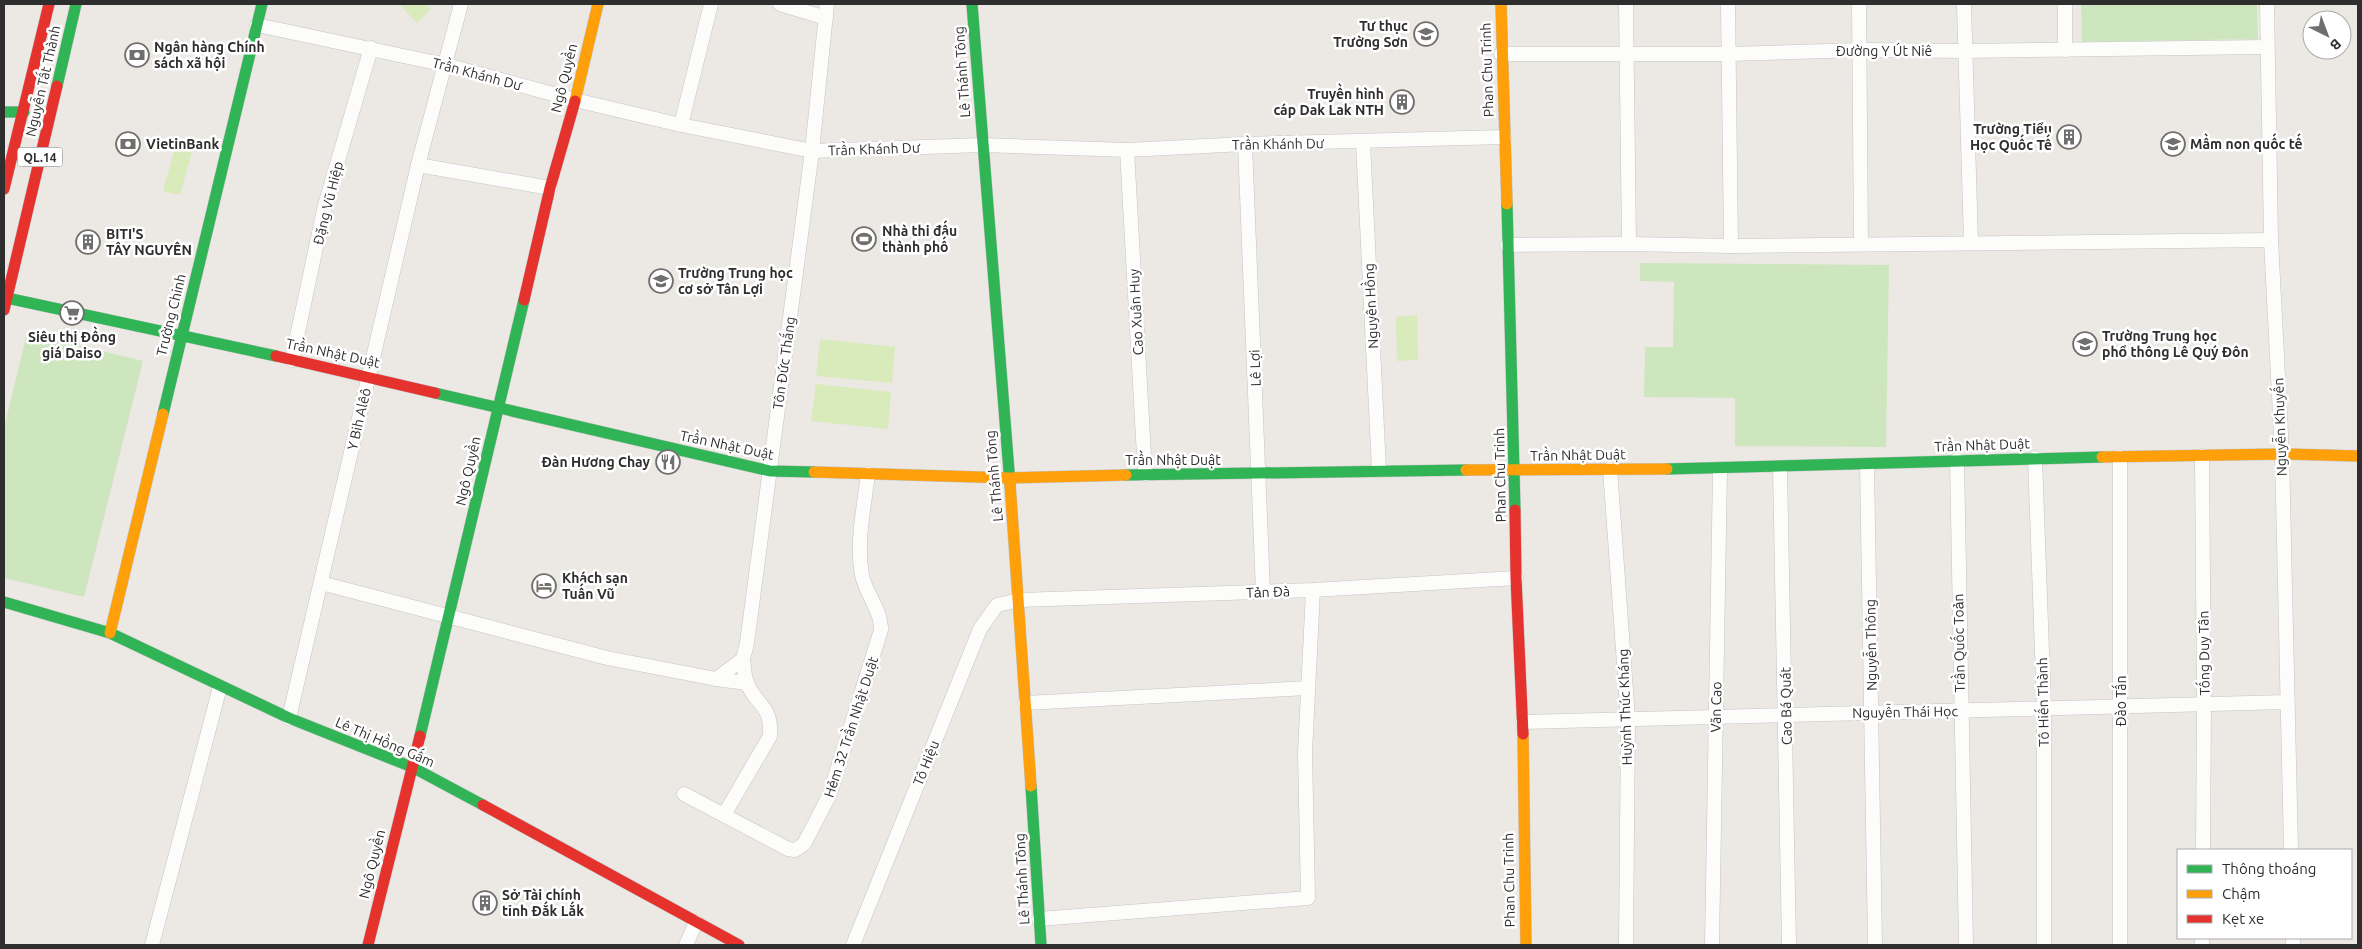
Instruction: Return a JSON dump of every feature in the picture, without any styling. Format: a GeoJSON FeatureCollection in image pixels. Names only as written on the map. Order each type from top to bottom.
{"type":"FeatureCollection","features":[{"type":"Feature","properties":{"kind":"street","name":"Nguyễn Tất Thành"},"geometry":{"type":"LineString","coordinates":[[4,310],[37,115],[49,4]]}},
{"type":"Feature","properties":{"kind":"street","name":"Nguyễn Tất Thành"},"geometry":{"type":"LineString","coordinates":[[4,189],[37,115],[76,4]]}},
{"type":"Feature","properties":{"kind":"street","name":"Trường Chinh"},"geometry":{"type":"LineString","coordinates":[[110,633],[262,4]]}},
{"type":"Feature","properties":{"kind":"street","name":"Y Bih Alêô"},"geometry":{"type":"LineString","coordinates":[[289,718],[418,165],[461,4]]}},
{"type":"Feature","properties":{"kind":"street","name":"Ngô Quyền"},"geometry":{"type":"LineString","coordinates":[[368,945],[449,617],[550,188],[575,100],[598,4]]}},
{"type":"Feature","properties":{"kind":"street"},"geometry":{"type":"LineString","coordinates":[[681,125],[711,4]]}},
{"type":"Feature","properties":{"kind":"street"},"geometry":{"type":"LineString","coordinates":[[780,4],[826,18]]}},
{"type":"Feature","properties":{"kind":"street","name":"Tôn Đức Thắng"},"geometry":{"type":"LineString","coordinates":[[743,659],[747,643],[812,151],[827,4]]}},
{"type":"Feature","properties":{"kind":"street","name":"Lê Thánh Tông"},"geometry":{"type":"LineString","coordinates":[[972,4],[1019,600],[1041,945]]}},
{"type":"Feature","properties":{"kind":"street","name":"Phan Chu Trinh"},"geometry":{"type":"LineString","coordinates":[[1501,4],[1515,471],[1516,578],[1523,722],[1526,945]]}},
{"type":"Feature","properties":{"kind":"street"},"geometry":{"type":"LineString","coordinates":[[1626,4],[1629,244]]}},
{"type":"Feature","properties":{"kind":"street"},"geometry":{"type":"LineString","coordinates":[[1728,4],[1731,246]]}},
{"type":"Feature","properties":{"kind":"street"},"geometry":{"type":"LineString","coordinates":[[1859,4],[1861,244]]}},
{"type":"Feature","properties":{"kind":"street"},"geometry":{"type":"LineString","coordinates":[[1964,4],[1971,242]]}},
{"type":"Feature","properties":{"kind":"street"},"geometry":{"type":"LineString","coordinates":[[2065,4],[2065,50]]}},
{"type":"Feature","properties":{"kind":"street","name":"Nguyễn Khuyến"},"geometry":{"type":"LineString","coordinates":[[2267,4],[2271,240],[2282,454],[2291,849]]}},
{"type":"Feature","properties":{"kind":"street","name":"Trần Khánh Dư"},"geometry":{"type":"LineString","coordinates":[[257,25],[446,65],[575,100],[681,125],[812,151],[982,145],[1127,150],[1246,144],[1504,137]]}},
{"type":"Feature","properties":{"kind":"street","name":"Đường Y Út Niê"},"geometry":{"type":"LineString","coordinates":[[1501,54],[1626,55],[1860,50],[1965,51],[2268,47]]}},
{"type":"Feature","properties":{"kind":"street","name":"Đặng Vũ Hiệp"},"geometry":{"type":"LineString","coordinates":[[292,360],[325,206],[371,48]]}},
{"type":"Feature","properties":{"kind":"street"},"geometry":{"type":"LineString","coordinates":[[4,112],[37,115]]}},
{"type":"Feature","properties":{"kind":"street","name":"Nguyên Hồng"},"geometry":{"type":"LineString","coordinates":[[1364,142],[1379,470]]}},
{"type":"Feature","properties":{"kind":"street","name":"Lê Lợi"},"geometry":{"type":"LineString","coordinates":[[1246,144],[1263,592]]}},
{"type":"Feature","properties":{"kind":"street","name":"Cao Xuân Huy"},"geometry":{"type":"LineString","coordinates":[[1127,150],[1145,474]]}},
{"type":"Feature","properties":{"kind":"street"},"geometry":{"type":"LineString","coordinates":[[418,165],[550,188]]}},
{"type":"Feature","properties":{"kind":"street"},"geometry":{"type":"LineString","coordinates":[[1507,245],[1629,244],[1731,246],[2271,240]]}},
{"type":"Feature","properties":{"kind":"street","name":"Trần Nhật Duật"},"geometry":{"type":"LineString","coordinates":[[7,298],[180,337],[369,376],[770,471],[1009,478],[1379,470],[1515,471],[1780,468],[2035,458],[2282,454],[2358,456]]}},
{"type":"Feature","properties":{"kind":"street","name":"Tống Duy Tân"},"geometry":{"type":"LineString","coordinates":[[2202,456],[2203,849]]}},
{"type":"Feature","properties":{"kind":"street","name":"Đào Tấn"},"geometry":{"type":"LineString","coordinates":[[2120,457],[2120,945]]}},
{"type":"Feature","properties":{"kind":"street","name":"Tô Hiến Thành"},"geometry":{"type":"LineString","coordinates":[[2035,458],[2044,707],[2044,945]]}},
{"type":"Feature","properties":{"kind":"street","name":"Trần Quốc Toản"},"geometry":{"type":"LineString","coordinates":[[1957,460],[1960,711],[1966,945]]}},
{"type":"Feature","properties":{"kind":"street","name":"Nguyễn Thông"},"geometry":{"type":"LineString","coordinates":[[1867,465],[1875,945]]}},
{"type":"Feature","properties":{"kind":"street","name":"Cao Bá Quát"},"geometry":{"type":"LineString","coordinates":[[1780,468],[1789,945]]}},
{"type":"Feature","properties":{"kind":"street","name":"Huỳnh Thúc Kháng"},"geometry":{"type":"LineString","coordinates":[[1610,469],[1628,719],[1626,945]]}},
{"type":"Feature","properties":{"kind":"street","name":"Văn Cao"},"geometry":{"type":"LineString","coordinates":[[1712,945],[1720,469]]}},
{"type":"Feature","properties":{"kind":"street","name":"Hẻm 32 Trần Nhật Duật"},"geometry":{"type":"LineString","coordinates":[[684,794],[765,838],[795,850],[804,844],[829,796],[881,630],[879,615],[862,577],[860,554],[868,474]]}},
{"type":"Feature","properties":{"kind":"street","name":"Tản Đà"},"geometry":{"type":"LineString","coordinates":[[1019,600],[1313,590],[1516,578]]}},
{"type":"Feature","properties":{"kind":"street"},"geometry":{"type":"LineString","coordinates":[[321,583],[607,658],[716,679],[747,683]]}},
{"type":"Feature","properties":{"kind":"street"},"geometry":{"type":"LineString","coordinates":[[1039,919],[1308,898],[1305,753],[1313,590]]}},
{"type":"Feature","properties":{"kind":"street","name":"Tô Hiệu"},"geometry":{"type":"LineString","coordinates":[[853,945],[980,629],[997,605],[1019,600]]}},
{"type":"Feature","properties":{"kind":"street","name":"Lê Thị Hồng Gấm"},"geometry":{"type":"LineString","coordinates":[[4,602],[110,633],[220,687],[289,718],[412,767],[739,945]]}},
{"type":"Feature","properties":{"kind":"street"},"geometry":{"type":"LineString","coordinates":[[716,679],[743,659],[747,683],[765,708],[770,723],[770,736],[724,815]]}},
{"type":"Feature","properties":{"kind":"street"},"geometry":{"type":"LineString","coordinates":[[152,945],[220,687]]}},
{"type":"Feature","properties":{"kind":"street"},"geometry":{"type":"LineString","coordinates":[[1025,703],[1308,688]]}},
{"type":"Feature","properties":{"kind":"street","name":"Nguyễn Thái Học"},"geometry":{"type":"LineString","coordinates":[[1523,722],[2287,702]]}},
{"type":"Feature","properties":{"kind":"street"},"geometry":{"type":"LineString","coordinates":[[686,945],[696,922]]}},
{"type":"Feature","properties":{"kind":"green space"},"geometry":{"type":"Polygon","coordinates":[[[399,4],[426,4],[431,9],[417,23],[399,4]]]}},
{"type":"Feature","properties":{"kind":"green space"},"geometry":{"type":"Polygon","coordinates":[[[2081,4],[2257,4],[2258,39],[2082,42],[2081,4]]]}},
{"type":"Feature","properties":{"kind":"green space"},"geometry":{"type":"Polygon","coordinates":[[[175,148],[192,152],[180,195],[163,191],[175,148]]]}},
{"type":"Feature","properties":{"kind":"green space"},"geometry":{"type":"Polygon","coordinates":[[[1640,263],[1889,265],[1886,447],[1735,446],[1735,398],[1644,397],[1645,347],[1673,347],[1674,282],[1640,281],[1640,263]]]}},
{"type":"Feature","properties":{"kind":"green space"},"geometry":{"type":"Polygon","coordinates":[[[1417,315],[1418,360],[1397,361],[1396,317],[1417,315]]]}},
{"type":"Feature","properties":{"kind":"green space"},"geometry":{"type":"Polygon","coordinates":[[[27,333],[143,361],[84,597],[4,578],[4,428],[27,333]]]}},
{"type":"Feature","properties":{"kind":"green space"},"geometry":{"type":"Polygon","coordinates":[[[820,339],[895,347],[892,383],[816,376],[820,339]]]}},
{"type":"Feature","properties":{"kind":"green space"},"geometry":{"type":"Polygon","coordinates":[[[816,384],[891,392],[888,429],[811,421],[816,384]]]}},
{"type":"Feature","properties":{"kind":"traffic: fast"},"geometry":{"type":"LineString","coordinates":[[57,86],[76,4]]}},
{"type":"Feature","properties":{"kind":"traffic: fast"},"geometry":{"type":"LineString","coordinates":[[163,414],[262,4]]}},
{"type":"Feature","properties":{"kind":"traffic: fast"},"geometry":{"type":"LineString","coordinates":[[972,4],[1010,484]]}},
{"type":"Feature","properties":{"kind":"traffic: fast"},"geometry":{"type":"LineString","coordinates":[[4,112],[24,112]]}},
{"type":"Feature","properties":{"kind":"traffic: fast"},"geometry":{"type":"LineString","coordinates":[[1507,204],[1515,510]]}},
{"type":"Feature","properties":{"kind":"traffic: fast"},"geometry":{"type":"LineString","coordinates":[[7,298],[276,356]]}},
{"type":"Feature","properties":{"kind":"traffic: fast"},"geometry":{"type":"LineString","coordinates":[[420,736],[524,300]]}},
{"type":"Feature","properties":{"kind":"traffic: fast"},"geometry":{"type":"LineString","coordinates":[[435,393],[770,471],[814,472]]}},
{"type":"Feature","properties":{"kind":"traffic: fast"},"geometry":{"type":"LineString","coordinates":[[1667,469],[2102,457]]}},
{"type":"Feature","properties":{"kind":"traffic: fast"},"geometry":{"type":"LineString","coordinates":[[1126,475],[1466,470]]}},
{"type":"Feature","properties":{"kind":"traffic: fast"},"geometry":{"type":"LineString","coordinates":[[4,602],[110,633],[289,718],[412,767],[483,805]]}},
{"type":"Feature","properties":{"kind":"traffic: fast"},"geometry":{"type":"LineString","coordinates":[[1031,786],[1041,945]]}},
{"type":"Feature","properties":{"kind":"traffic: slow"},"geometry":{"type":"LineString","coordinates":[[575,101],[598,4]]}},
{"type":"Feature","properties":{"kind":"traffic: slow"},"geometry":{"type":"LineString","coordinates":[[1501,4],[1507,204]]}},
{"type":"Feature","properties":{"kind":"traffic: slow"},"geometry":{"type":"LineString","coordinates":[[110,633],[163,414]]}},
{"type":"Feature","properties":{"kind":"traffic: slow"},"geometry":{"type":"LineString","coordinates":[[2102,457],[2282,454],[2358,456]]}},
{"type":"Feature","properties":{"kind":"traffic: slow"},"geometry":{"type":"LineString","coordinates":[[1466,470],[1667,469]]}},
{"type":"Feature","properties":{"kind":"traffic: slow"},"geometry":{"type":"LineString","coordinates":[[814,472],[1009,478],[1126,475]]}},
{"type":"Feature","properties":{"kind":"traffic: slow"},"geometry":{"type":"LineString","coordinates":[[1010,484],[1031,786]]}},
{"type":"Feature","properties":{"kind":"traffic: slow"},"geometry":{"type":"LineString","coordinates":[[1523,734],[1526,945]]}},
{"type":"Feature","properties":{"kind":"traffic: jam"},"geometry":{"type":"LineString","coordinates":[[4,189],[49,4]]}},
{"type":"Feature","properties":{"kind":"traffic: jam"},"geometry":{"type":"LineString","coordinates":[[4,310],[57,86]]}},
{"type":"Feature","properties":{"kind":"traffic: jam"},"geometry":{"type":"LineString","coordinates":[[524,300],[550,188],[575,101]]}},
{"type":"Feature","properties":{"kind":"traffic: jam"},"geometry":{"type":"LineString","coordinates":[[276,356],[435,393]]}},
{"type":"Feature","properties":{"kind":"traffic: jam"},"geometry":{"type":"LineString","coordinates":[[1515,510],[1523,734]]}},
{"type":"Feature","properties":{"kind":"traffic: jam"},"geometry":{"type":"LineString","coordinates":[[368,945],[420,736]]}},
{"type":"Feature","properties":{"kind":"traffic: jam"},"geometry":{"type":"LineString","coordinates":[[483,805],[739,945]]}},
{"type":"Feature","properties":{"kind":"place","name":"Tư thục Trường Sơn"},"geometry":{"type":"Point","coordinates":[1426,34]}},
{"type":"Feature","properties":{"kind":"place","name":"Ngân hàng Chính sách xã hội"},"geometry":{"type":"Point","coordinates":[137,55]}},
{"type":"Feature","properties":{"kind":"place","name":"Truyền hình cáp Dak Lak NTH"},"geometry":{"type":"Point","coordinates":[1402,102]}},
{"type":"Feature","properties":{"kind":"place","name":"Trường Tiểu Học Quốc Tế"},"geometry":{"type":"Point","coordinates":[2069,137]}},
{"type":"Feature","properties":{"kind":"place","name":"VietinBank"},"geometry":{"type":"Point","coordinates":[128,144]}},
{"type":"Feature","properties":{"kind":"place","name":"Mầm non quốc tế"},"geometry":{"type":"Point","coordinates":[2173,144]}},
{"type":"Feature","properties":{"kind":"place","name":"Nhà thi đấu thành phố"},"geometry":{"type":"Point","coordinates":[864,239]}},
{"type":"Feature","properties":{"kind":"place","name":"BITI'S TÂY NGUYÊN"},"geometry":{"type":"Point","coordinates":[88,242]}},
{"type":"Feature","properties":{"kind":"place","name":"Trường Trung học cơ sở Tân Lợi"},"geometry":{"type":"Point","coordinates":[661,281]}},
{"type":"Feature","properties":{"kind":"place","name":"Siêu thị Đồng giá Daiso"},"geometry":{"type":"Point","coordinates":[72,313]}},
{"type":"Feature","properties":{"kind":"place","name":"Trường Trung học phổ thông Lê Quý Đôn"},"geometry":{"type":"Point","coordinates":[2085,344]}},
{"type":"Feature","properties":{"kind":"place","name":"Đàn Hương Chay"},"geometry":{"type":"Point","coordinates":[668,462]}},
{"type":"Feature","properties":{"kind":"place","name":"Khách sạn Tuấn Vũ"},"geometry":{"type":"Point","coordinates":[544,586]}},
{"type":"Feature","properties":{"kind":"place","name":"Sở Tài chính tỉnh Đắk Lắk"},"geometry":{"type":"Point","coordinates":[485,903]}}]}
